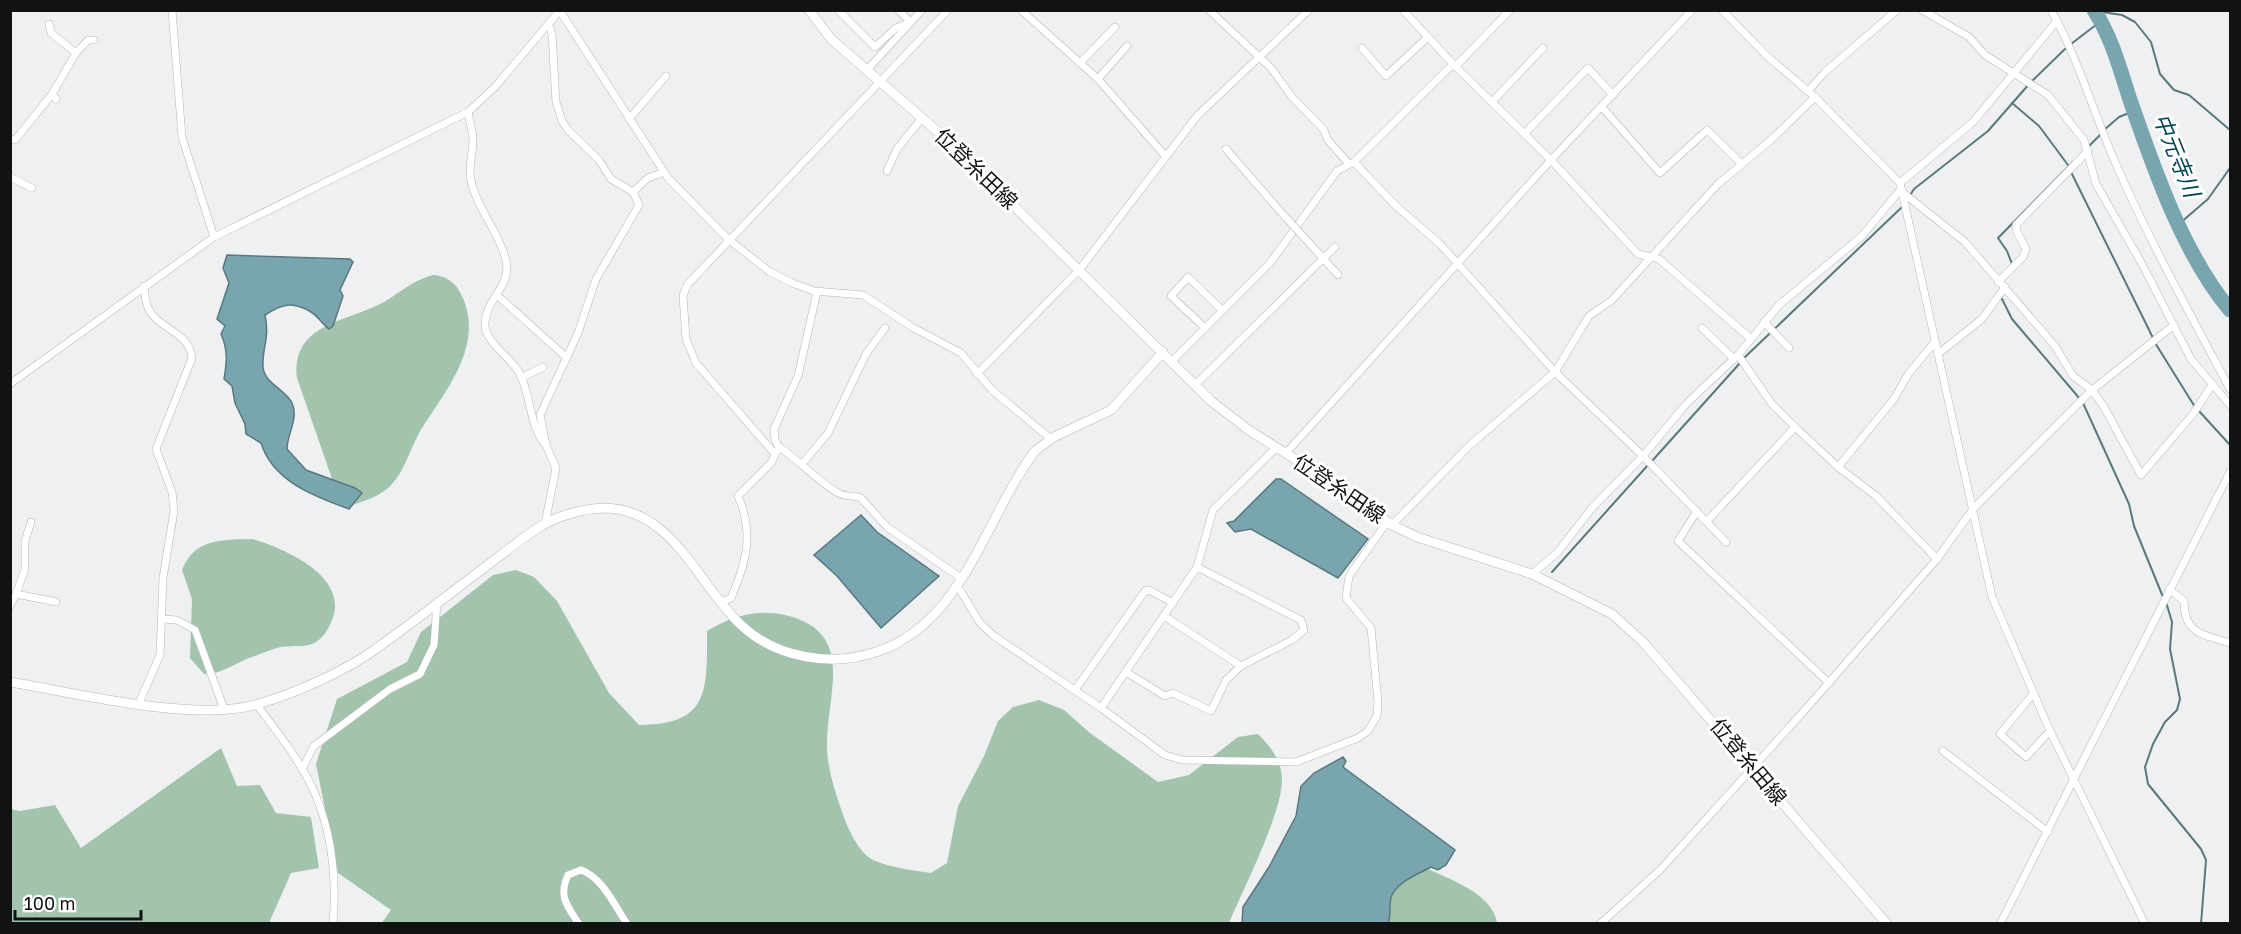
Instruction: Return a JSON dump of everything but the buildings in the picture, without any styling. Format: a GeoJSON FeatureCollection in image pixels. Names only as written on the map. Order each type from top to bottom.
{"type":"FeatureCollection","features":[{"type":"Feature","properties":{"kind":"main road","name":"位登糸田線"},"geometry":{"type":"LineString","coordinates":[[809,10],[831,39],[922,118],[1080,269],[1196,385],[1250,431],[1390,524],[1418,537],[1532,574],[1612,614],[1643,642],[1754,767],[1887,924]]}},
{"type":"Feature","properties":{"kind":"main road"},"geometry":{"type":"LineString","coordinates":[[10,682],[187,709],[224,709],[257,705],[328,676],[374,651],[544,524],[600,508],[617,509],[634,514],[666,533],[741,626],[789,653],[830,660],[873,653],[909,637],[931,620],[959,581],[1030,459],[1051,439],[1111,410],[1163,352]]}},
{"type":"Feature","properties":{"kind":"street"},"geometry":{"type":"LineString","coordinates":[[172,10],[182,137],[213,237]]}},
{"type":"Feature","properties":{"kind":"street"},"geometry":{"type":"LineString","coordinates":[[838,10],[875,47],[896,28],[911,22]]}},
{"type":"Feature","properties":{"kind":"street"},"geometry":{"type":"LineString","coordinates":[[898,10],[911,22]]}},
{"type":"Feature","properties":{"kind":"street"},"geometry":{"type":"LineString","coordinates":[[867,70],[922,10]]}},
{"type":"Feature","properties":{"kind":"street"},"geometry":{"type":"LineString","coordinates":[[948,10],[879,80],[687,285],[683,296],[686,339],[696,363],[776,450],[803,463],[834,491],[849,498],[861,498],[887,527],[959,581],[980,623],[1165,755],[1182,760],[1296,762],[1358,738],[1368,731],[1377,716],[1378,702],[1371,628],[1346,598],[1349,576],[1390,524],[1469,446],[1555,372],[1589,316],[1612,300],[1718,184],[1815,97]]}},
{"type":"Feature","properties":{"kind":"street"},"geometry":{"type":"LineString","coordinates":[[1021,10],[1098,79],[1166,157]]}},
{"type":"Feature","properties":{"kind":"street"},"geometry":{"type":"LineString","coordinates":[[1209,10],[1260,56],[1292,97],[1324,130],[1327,139],[1458,264],[1555,372],[1643,456],[1726,542]]}},
{"type":"Feature","properties":{"kind":"street"},"geometry":{"type":"LineString","coordinates":[[977,374],[1080,269],[1197,116],[1309,10]]}},
{"type":"Feature","properties":{"kind":"street"},"geometry":{"type":"LineString","coordinates":[[1403,10],[1454,66],[1551,160],[1638,254],[1649,259],[1659,259],[1750,338]]}},
{"type":"Feature","properties":{"kind":"street"},"geometry":{"type":"LineString","coordinates":[[1172,361],[1270,263],[1336,171],[1352,163],[1510,10]]}},
{"type":"Feature","properties":{"kind":"street"},"geometry":{"type":"LineString","coordinates":[[1286,453],[1551,160],[1692,10]]}},
{"type":"Feature","properties":{"kind":"street"},"geometry":{"type":"LineString","coordinates":[[1722,10],[1815,97],[1901,188],[1965,242],[2055,346],[2073,376],[2092,390],[2104,407],[2141,475],[2193,414],[2212,385]]}},
{"type":"Feature","properties":{"kind":"street"},"geometry":{"type":"LineString","coordinates":[[1808,91],[1825,72],[1897,10]]}},
{"type":"Feature","properties":{"kind":"street"},"geometry":{"type":"LineString","coordinates":[[2051,10],[2075,59],[2114,160],[2154,249],[2230,389]]}},
{"type":"Feature","properties":{"kind":"street"},"geometry":{"type":"LineString","coordinates":[[10,384],[213,237],[468,112],[495,87],[560,11],[664,172],[729,239],[770,272],[818,292],[863,296],[877,302],[912,327],[961,352],[992,390],[1051,439]]}},
{"type":"Feature","properties":{"kind":"street"},"geometry":{"type":"LineString","coordinates":[[1924,11],[1958,30],[1985,55],[2017,72],[2048,94],[2084,140],[2096,184],[2191,359],[2230,405]]}},
{"type":"Feature","properties":{"kind":"street"},"geometry":{"type":"LineString","coordinates":[[1532,574],[1557,553],[1592,508],[1643,456],[1686,404],[1736,357],[1764,322],[1810,277],[1862,236],[1901,188],[1966,129],[2017,72],[2057,21]]}},
{"type":"Feature","properties":{"kind":"street"},"geometry":{"type":"LineString","coordinates":[[49,24],[51,33],[76,53]]}},
{"type":"Feature","properties":{"kind":"street"},"geometry":{"type":"LineString","coordinates":[[544,524],[555,468],[546,445],[540,415],[578,333],[596,279],[639,205],[633,192],[611,180],[599,160],[568,130],[562,121],[556,102],[552,34],[549,25]]}},
{"type":"Feature","properties":{"kind":"street"},"geometry":{"type":"LineString","coordinates":[[1080,63],[1115,27]]}},
{"type":"Feature","properties":{"kind":"street"},"geometry":{"type":"LineString","coordinates":[[1362,48],[1386,76],[1428,37]]}},
{"type":"Feature","properties":{"kind":"street"},"geometry":{"type":"LineString","coordinates":[[10,140],[16,139],[54,97],[76,53],[88,40],[94,40]]}},
{"type":"Feature","properties":{"kind":"street"},"geometry":{"type":"LineString","coordinates":[[1098,79],[1127,46]]}},
{"type":"Feature","properties":{"kind":"street"},"geometry":{"type":"LineString","coordinates":[[1492,102],[1543,48]]}},
{"type":"Feature","properties":{"kind":"street"},"geometry":{"type":"LineString","coordinates":[[1524,134],[1588,68],[1613,95]]}},
{"type":"Feature","properties":{"kind":"street"},"geometry":{"type":"LineString","coordinates":[[630,119],[666,76]]}},
{"type":"Feature","properties":{"kind":"street"},"geometry":{"type":"LineString","coordinates":[[1602,107],[1660,173],[1707,130],[1742,164]]}},
{"type":"Feature","properties":{"kind":"street"},"geometry":{"type":"LineString","coordinates":[[468,112],[473,139],[469,173],[472,187],[506,259],[508,273],[498,296],[487,312],[484,325],[487,333],[511,361],[521,378],[537,433],[546,445]]}},
{"type":"Feature","properties":{"kind":"street"},"geometry":{"type":"LineString","coordinates":[[887,171],[897,149],[922,118]]}},
{"type":"Feature","properties":{"kind":"street"},"geometry":{"type":"LineString","coordinates":[[1226,149],[1338,275]]}},
{"type":"Feature","properties":{"kind":"street"},"geometry":{"type":"LineString","coordinates":[[1998,282],[2023,257],[2026,249],[2016,225],[2088,151]]}},
{"type":"Feature","properties":{"kind":"street"},"geometry":{"type":"LineString","coordinates":[[633,192],[648,178],[664,172]]}},
{"type":"Feature","properties":{"kind":"street"},"geometry":{"type":"LineString","coordinates":[[10,177],[32,188]]}},
{"type":"Feature","properties":{"kind":"street"},"geometry":{"type":"LineString","coordinates":[[1901,188],[1960,462],[1973,509],[1992,597],[2050,731],[2076,779],[2145,924]]}},
{"type":"Feature","properties":{"kind":"street"},"geometry":{"type":"LineString","coordinates":[[1196,385],[1335,246]]}},
{"type":"Feature","properties":{"kind":"street"},"geometry":{"type":"LineString","coordinates":[[1204,328],[1171,296],[1188,278],[1222,310]]}},
{"type":"Feature","properties":{"kind":"street"},"geometry":{"type":"LineString","coordinates":[[139,703],[160,655],[163,578],[174,511],[172,492],[156,449],[192,358],[186,340],[154,316],[147,306],[144,286]]}},
{"type":"Feature","properties":{"kind":"street"},"geometry":{"type":"LineString","coordinates":[[1938,354],[1982,319],[2005,287]]}},
{"type":"Feature","properties":{"kind":"street"},"geometry":{"type":"LineString","coordinates":[[722,602],[731,598],[745,561],[748,530],[746,516],[738,496],[771,463],[776,450],[774,429],[798,375],[818,292]]}},
{"type":"Feature","properties":{"kind":"street"},"geometry":{"type":"LineString","coordinates":[[498,296],[567,358]]}},
{"type":"Feature","properties":{"kind":"street"},"geometry":{"type":"LineString","coordinates":[[1764,322],[1789,348]]}},
{"type":"Feature","properties":{"kind":"street"},"geometry":{"type":"LineString","coordinates":[[1600,924],[1660,870],[1754,767],[1937,559],[1973,509],[2092,390],[2174,325]]}},
{"type":"Feature","properties":{"kind":"street"},"geometry":{"type":"LineString","coordinates":[[803,463],[828,433],[866,354],[885,328]]}},
{"type":"Feature","properties":{"kind":"street"},"geometry":{"type":"LineString","coordinates":[[1702,328],[1736,357],[1772,404],[1795,427],[1838,467],[1876,496],[1937,559]]}},
{"type":"Feature","properties":{"kind":"street"},"geometry":{"type":"LineString","coordinates":[[1838,467],[1894,399],[1909,373],[1934,343]]}},
{"type":"Feature","properties":{"kind":"street"},"geometry":{"type":"LineString","coordinates":[[521,378],[543,367]]}},
{"type":"Feature","properties":{"kind":"street"},"geometry":{"type":"LineString","coordinates":[[1707,521],[1795,427]]}},
{"type":"Feature","properties":{"kind":"street"},"geometry":{"type":"LineString","coordinates":[[1101,708],[1197,567],[1213,510],[1276,447]]}},
{"type":"Feature","properties":{"kind":"street"},"geometry":{"type":"LineString","coordinates":[[2000,924],[2076,779],[2169,589],[2230,472]]}},
{"type":"Feature","properties":{"kind":"street"},"geometry":{"type":"LineString","coordinates":[[1697,512],[1678,541],[1829,683]]}},
{"type":"Feature","properties":{"kind":"street"},"geometry":{"type":"LineString","coordinates":[[10,606],[25,569],[25,541],[31,522]]}},
{"type":"Feature","properties":{"kind":"street"},"geometry":{"type":"LineString","coordinates":[[1126,672],[1165,696],[1173,693],[1211,711],[1226,680],[1241,666],[1301,633],[1304,626],[1301,620],[1197,567]]}},
{"type":"Feature","properties":{"kind":"street"},"geometry":{"type":"LineString","coordinates":[[2169,589],[2184,600],[2184,617],[2190,626],[2202,635],[2230,644]]}},
{"type":"Feature","properties":{"kind":"street"},"geometry":{"type":"LineString","coordinates":[[1075,690],[1145,591],[1149,590],[1173,603]]}},
{"type":"Feature","properties":{"kind":"street"},"geometry":{"type":"LineString","coordinates":[[16,594],[56,602]]}},
{"type":"Feature","properties":{"kind":"street"},"geometry":{"type":"LineString","coordinates":[[302,769],[314,746],[390,689],[420,674],[434,645],[437,602]]}},
{"type":"Feature","properties":{"kind":"street"},"geometry":{"type":"LineString","coordinates":[[1164,616],[1241,666]]}},
{"type":"Feature","properties":{"kind":"street"},"geometry":{"type":"LineString","coordinates":[[163,619],[177,620],[195,630],[224,709]]}},
{"type":"Feature","properties":{"kind":"street"},"geometry":{"type":"LineString","coordinates":[[2033,694],[2000,734],[2026,757],[2050,731]]}},
{"type":"Feature","properties":{"kind":"street"},"geometry":{"type":"LineString","coordinates":[[257,705],[302,769],[317,796],[330,844],[333,924]]}},
{"type":"Feature","properties":{"kind":"street"},"geometry":{"type":"LineString","coordinates":[[1943,751],[2048,832]]}},
{"type":"Feature","properties":{"kind":"street"},"geometry":{"type":"LineString","coordinates":[[579,924],[564,902],[561,892],[568,875],[581,870],[590,873],[598,881],[627,924]]}},
{"type":"Feature","properties":{"kind":"green space"},"geometry":{"type":"Polygon","coordinates":[[[433,275],[450,280],[456,286],[468,313],[469,332],[459,368],[418,435],[396,479],[379,494],[352,505],[338,496],[297,378],[298,360],[303,346],[312,335],[339,320],[370,309],[413,283],[433,275]]]}},
{"type":"Feature","properties":{"kind":"green space"},"geometry":{"type":"Polygon","coordinates":[[[252,539],[296,557],[323,577],[331,590],[335,604],[332,620],[324,635],[312,644],[285,646],[248,658],[224,670],[204,674],[190,658],[192,599],[182,570],[187,560],[202,546],[220,541],[252,539]]]}},
{"type":"Feature","properties":{"kind":"green space"},"geometry":{"type":"Polygon","coordinates":[[[516,570],[534,577],[557,601],[609,693],[639,725],[680,719],[692,711],[700,700],[706,671],[707,631],[726,621],[755,613],[785,615],[808,624],[822,636],[830,651],[833,669],[827,749],[836,794],[856,842],[868,857],[880,863],[931,873],[947,863],[958,806],[984,756],[998,721],[1013,707],[1039,700],[1064,710],[1090,733],[1158,782],[1189,775],[1238,737],[1258,734],[1271,749],[1282,774],[1280,796],[1275,813],[1229,923],[381,924],[391,910],[338,873],[316,764],[337,699],[407,662],[421,632],[493,575],[516,570]]]}},
{"type":"Feature","properties":{"kind":"green space"},"geometry":{"type":"Polygon","coordinates":[[[221,748],[237,786],[260,785],[276,813],[311,817],[319,868],[291,873],[269,923],[11,923],[11,809],[20,811],[55,805],[81,848],[221,748]]]}},
{"type":"Feature","properties":{"kind":"green space"},"geometry":{"type":"Polygon","coordinates":[[[1423,867],[1478,895],[1494,912],[1497,923],[1327,924],[1423,867]]]}},
{"type":"Feature","properties":{"kind":"water"},"geometry":{"type":"Polygon","coordinates":[[[227,255],[350,259],[353,262],[340,290],[343,296],[333,326],[329,329],[313,314],[298,306],[282,306],[265,315],[267,330],[263,360],[264,373],[267,378],[289,398],[294,409],[287,449],[306,470],[355,488],[362,493],[349,509],[308,492],[285,477],[275,468],[261,443],[246,434],[245,424],[235,403],[232,386],[224,379],[226,356],[221,334],[225,326],[217,319],[229,283],[223,268],[227,255]]]}},
{"type":"Feature","properties":{"kind":"water"},"geometry":{"type":"Polygon","coordinates":[[[1276,479],[1281,479],[1368,539],[1338,578],[1251,529],[1235,532],[1227,523],[1234,521],[1276,479]]]}},
{"type":"Feature","properties":{"kind":"water"},"geometry":{"type":"Polygon","coordinates":[[[861,515],[877,532],[939,576],[881,628],[837,576],[814,555],[861,515]]]}},
{"type":"Feature","properties":{"kind":"water"},"geometry":{"type":"Polygon","coordinates":[[[1343,757],[1346,761],[1343,767],[1455,850],[1446,865],[1438,870],[1431,867],[1409,878],[1395,890],[1391,898],[1388,923],[1242,923],[1243,907],[1269,867],[1296,816],[1301,786],[1314,773],[1343,757]]]}},
{"type":"Feature","properties":{"kind":"waterway","name":"中元寺川"},"geometry":{"type":"LineString","coordinates":[[2094,10],[2111,43],[2171,210],[2198,263],[2230,310]]}},
{"type":"Feature","properties":{"kind":"waterway"},"geometry":{"type":"LineString","coordinates":[[2095,11],[2122,15],[2135,22],[2151,42],[2160,74],[2174,90],[2189,95],[2230,130]]}},
{"type":"Feature","properties":{"kind":"waterway"},"geometry":{"type":"LineString","coordinates":[[2071,44],[2101,21]]}},
{"type":"Feature","properties":{"kind":"waterway"},"geometry":{"type":"LineString","coordinates":[[1909,197],[1914,189],[1988,131],[2030,83],[2067,47]]}},
{"type":"Feature","properties":{"kind":"waterway"},"geometry":{"type":"LineString","coordinates":[[2012,103],[2039,126],[2068,165]]}},
{"type":"Feature","properties":{"kind":"waterway"},"geometry":{"type":"LineString","coordinates":[[2104,130],[2119,117],[2134,111]]}},
{"type":"Feature","properties":{"kind":"waterway"},"geometry":{"type":"LineString","coordinates":[[2088,147],[2101,134]]}},
{"type":"Feature","properties":{"kind":"waterway"},"geometry":{"type":"LineString","coordinates":[[2012,264],[1998,238],[2073,162]]}},
{"type":"Feature","properties":{"kind":"waterway"},"geometry":{"type":"LineString","coordinates":[[2179,224],[2208,199],[2230,168]]}},
{"type":"Feature","properties":{"kind":"waterway"},"geometry":{"type":"LineString","coordinates":[[2070,170],[2157,346],[2195,407]]}},
{"type":"Feature","properties":{"kind":"waterway"},"geometry":{"type":"LineString","coordinates":[[1744,358],[1902,207]]}},
{"type":"Feature","properties":{"kind":"waterway"},"geometry":{"type":"LineString","coordinates":[[2001,297],[2012,319],[2080,399]]}},
{"type":"Feature","properties":{"kind":"waterway"},"geometry":{"type":"LineString","coordinates":[[1652,461],[1740,363]]}},
{"type":"Feature","properties":{"kind":"waterway"},"geometry":{"type":"LineString","coordinates":[[2083,403],[2129,504],[2134,526],[2163,597]]}},
{"type":"Feature","properties":{"kind":"waterway"},"geometry":{"type":"LineString","coordinates":[[2199,411],[2230,445]]}},
{"type":"Feature","properties":{"kind":"waterway"},"geometry":{"type":"LineString","coordinates":[[1552,572],[1648,465]]}},
{"type":"Feature","properties":{"kind":"waterway"},"geometry":{"type":"LineString","coordinates":[[2166,602],[2172,622],[2170,649],[2180,699],[2177,710],[2165,722],[2153,744],[2145,767],[2148,784],[2201,849],[2206,860],[2201,924]]}}]}
